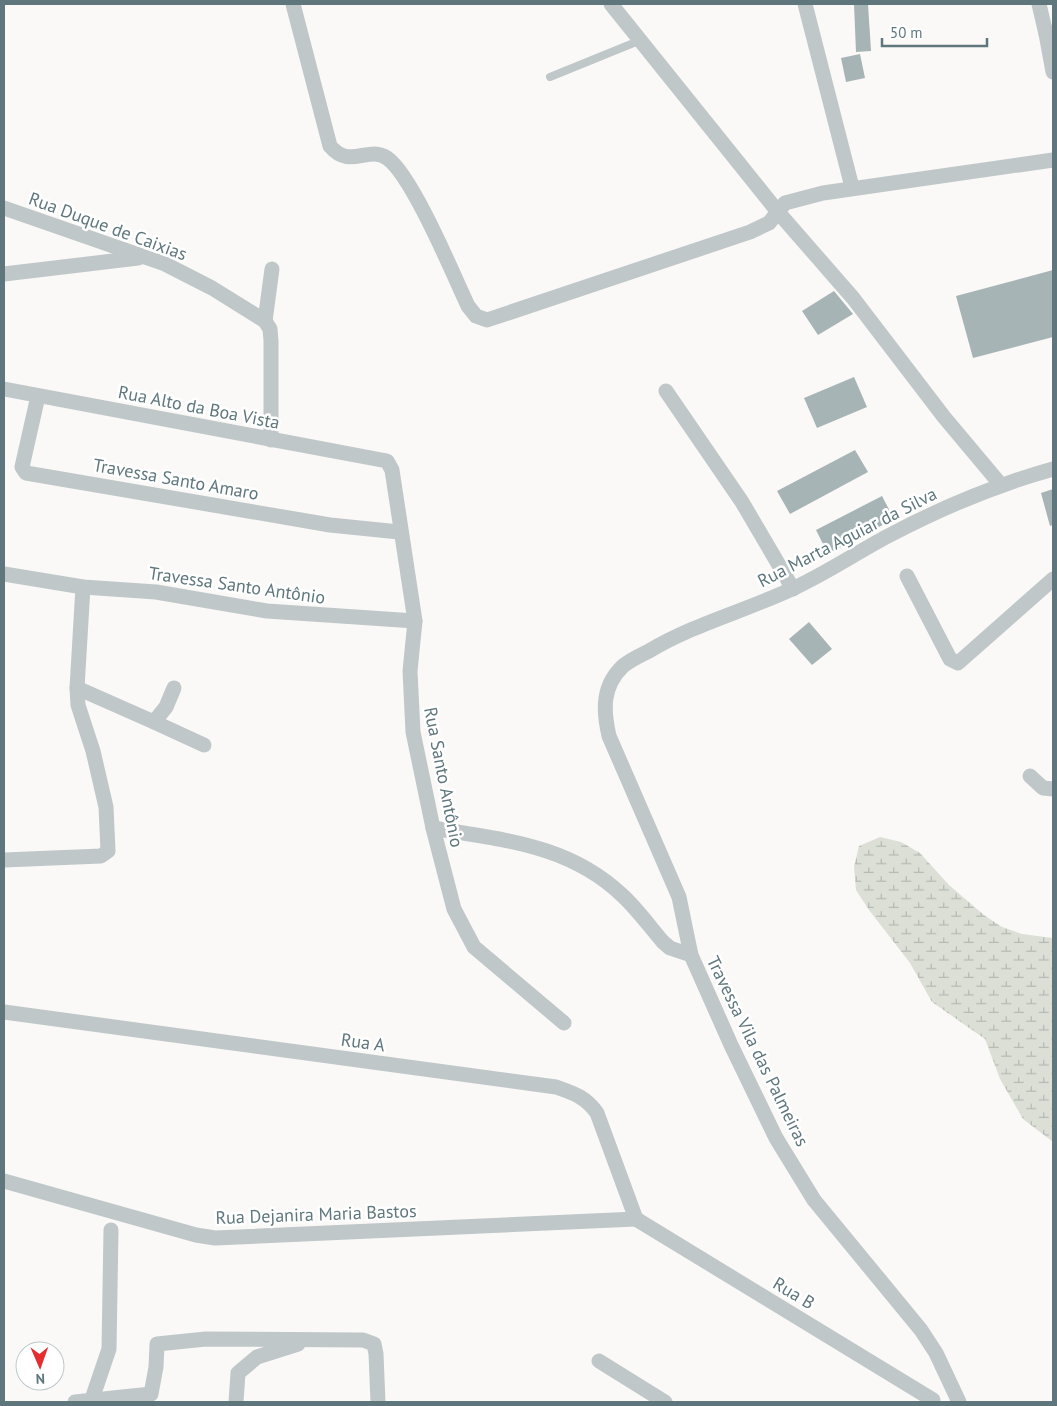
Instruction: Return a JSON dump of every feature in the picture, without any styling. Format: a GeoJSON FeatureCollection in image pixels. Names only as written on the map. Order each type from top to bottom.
{"type":"FeatureCollection","features":[{"type":"Feature","properties":{"kind":"street"},"geometry":{"type":"LineString","coordinates":[[293,4],[330,146],[342,156],[350,158],[377,154],[390,160],[408,182],[468,306],[476,316],[482,319],[496,319],[769,224],[785,203],[792,200],[852,187],[924,180],[1053,160]]}},
{"type":"Feature","properties":{"kind":"street"},"geometry":{"type":"LineString","coordinates":[[611,4],[778,212],[853,298],[944,417],[1001,485]]}},
{"type":"Feature","properties":{"kind":"street"},"geometry":{"type":"LineString","coordinates":[[806,4],[852,187]]}},
{"type":"Feature","properties":{"kind":"street"},"geometry":{"type":"LineString","coordinates":[[1039,4],[1049,34],[1053,72]]}},
{"type":"Feature","properties":{"kind":"street","name":"Rua Duque de Caixias"},"geometry":{"type":"LineString","coordinates":[[4,208],[165,264],[212,288],[268,327]]}},
{"type":"Feature","properties":{"kind":"street"},"geometry":{"type":"LineString","coordinates":[[4,274],[144,257]]}},
{"type":"Feature","properties":{"kind":"street"},"geometry":{"type":"LineString","coordinates":[[271,440],[268,327],[272,269]]}},
{"type":"Feature","properties":{"kind":"street","name":"Rua Alto da Boa Vista"},"geometry":{"type":"LineString","coordinates":[[4,389],[388,461]]}},
{"type":"Feature","properties":{"kind":"street"},"geometry":{"type":"LineString","coordinates":[[666,391],[742,502],[793,589]]}},
{"type":"Feature","properties":{"kind":"street","name":"Travessa Santo Amaro"},"geometry":{"type":"LineString","coordinates":[[38,396],[22,467],[26,473],[330,525],[400,532]]}},
{"type":"Feature","properties":{"kind":"street","name":"Rua Santo Antônio"},"geometry":{"type":"LineString","coordinates":[[388,461],[392,470],[415,621],[410,671],[412,716],[420,767],[433,828],[454,909],[466,936],[474,947],[564,1023]]}},
{"type":"Feature","properties":{"kind":"street","name":"Rua Marta Aguiar da Silva"},"geometry":{"type":"LineString","coordinates":[[611,679],[624,665],[679,635],[793,589],[889,536],[956,503],[1001,485],[1053,468]]}},
{"type":"Feature","properties":{"kind":"street","name":"Travessa Santo Antônio"},"geometry":{"type":"LineString","coordinates":[[4,574],[84,587],[156,592],[267,612],[415,621]]}},
{"type":"Feature","properties":{"kind":"street"},"geometry":{"type":"LineString","coordinates":[[907,576],[950,659],[958,663],[1053,579]]}},
{"type":"Feature","properties":{"kind":"street"},"geometry":{"type":"LineString","coordinates":[[4,860],[101,856],[108,851],[106,807],[93,751],[80,717],[76,688],[84,587]]}},
{"type":"Feature","properties":{"kind":"street","name":"Travessa Vila das Palmeiras"},"geometry":{"type":"LineString","coordinates":[[611,679],[606,692],[604,708],[609,736],[679,897],[691,955],[730,1045],[776,1138],[814,1200],[921,1330],[948,1376],[959,1402]]}},
{"type":"Feature","properties":{"kind":"street"},"geometry":{"type":"LineString","coordinates":[[76,688],[204,745]]}},
{"type":"Feature","properties":{"kind":"street"},"geometry":{"type":"LineString","coordinates":[[154,722],[166,707],[174,688]]}},
{"type":"Feature","properties":{"kind":"street"},"geometry":{"type":"LineString","coordinates":[[1030,776],[1043,788],[1053,789]]}},
{"type":"Feature","properties":{"kind":"street"},"geometry":{"type":"LineString","coordinates":[[433,828],[546,849],[580,864],[624,896],[670,948],[691,955]]}},
{"type":"Feature","properties":{"kind":"street","name":"Rua A"},"geometry":{"type":"LineString","coordinates":[[4,1012],[556,1087],[579,1096],[590,1103],[597,1113],[636,1220]]}},
{"type":"Feature","properties":{"kind":"street","name":"Rua Dejanira Maria Bastos"},"geometry":{"type":"LineString","coordinates":[[4,1182],[196,1235],[215,1238],[636,1220]]}},
{"type":"Feature","properties":{"kind":"street","name":"Rua B"},"geometry":{"type":"LineString","coordinates":[[636,1220],[933,1400]]}},
{"type":"Feature","properties":{"kind":"street"},"geometry":{"type":"LineString","coordinates":[[92,1399],[109,1349],[111,1230]]}},
{"type":"Feature","properties":{"kind":"street"},"geometry":{"type":"LineString","coordinates":[[75,1402],[151,1394],[156,1368],[157,1344],[206,1339],[363,1340],[374,1344],[378,1402]]}},
{"type":"Feature","properties":{"kind":"street"},"geometry":{"type":"LineString","coordinates":[[236,1402],[238,1373],[257,1357],[311,1340]]}},
{"type":"Feature","properties":{"kind":"street"},"geometry":{"type":"LineString","coordinates":[[599,1362],[665,1402]]}},
{"type":"Feature","properties":{"kind":"lane"},"geometry":{"type":"LineString","coordinates":[[550,77],[641,40]]}},
{"type":"Feature","properties":{"kind":"green space"},"geometry":{"type":"Polygon","coordinates":[[[880,837],[901,842],[920,853],[949,885],[984,915],[1002,927],[1022,934],[1053,938],[1053,1142],[1023,1119],[1000,1079],[985,1039],[932,1002],[910,963],[856,890],[854,867],[859,846],[880,837]]]}},
{"type":"Feature","properties":{"kind":"building"},"geometry":{"type":"Polygon","coordinates":[[[854,4],[868,4],[871,51],[856,52],[854,4]]]}},
{"type":"Feature","properties":{"kind":"building"},"geometry":{"type":"Polygon","coordinates":[[[860,54],[865,78],[846,82],[841,58],[860,54]]]}},
{"type":"Feature","properties":{"kind":"building"},"geometry":{"type":"Polygon","coordinates":[[[1053,270],[1053,337],[973,358],[956,296],[1053,270]]]}},
{"type":"Feature","properties":{"kind":"building"},"geometry":{"type":"Polygon","coordinates":[[[834,291],[853,314],[818,335],[802,311],[834,291]]]}},
{"type":"Feature","properties":{"kind":"building"},"geometry":{"type":"Polygon","coordinates":[[[854,377],[867,407],[817,428],[804,398],[854,377]]]}},
{"type":"Feature","properties":{"kind":"building"},"geometry":{"type":"Polygon","coordinates":[[[855,450],[868,472],[790,514],[777,491],[855,450]]]}},
{"type":"Feature","properties":{"kind":"building"},"geometry":{"type":"Polygon","coordinates":[[[1053,489],[1053,525],[1050,526],[1041,493],[1053,489]]]}},
{"type":"Feature","properties":{"kind":"building"},"geometry":{"type":"Polygon","coordinates":[[[882,496],[894,519],[828,554],[816,530],[882,496]]]}},
{"type":"Feature","properties":{"kind":"building"},"geometry":{"type":"Polygon","coordinates":[[[809,622],[832,649],[812,665],[789,639],[809,622]]]}}]}
